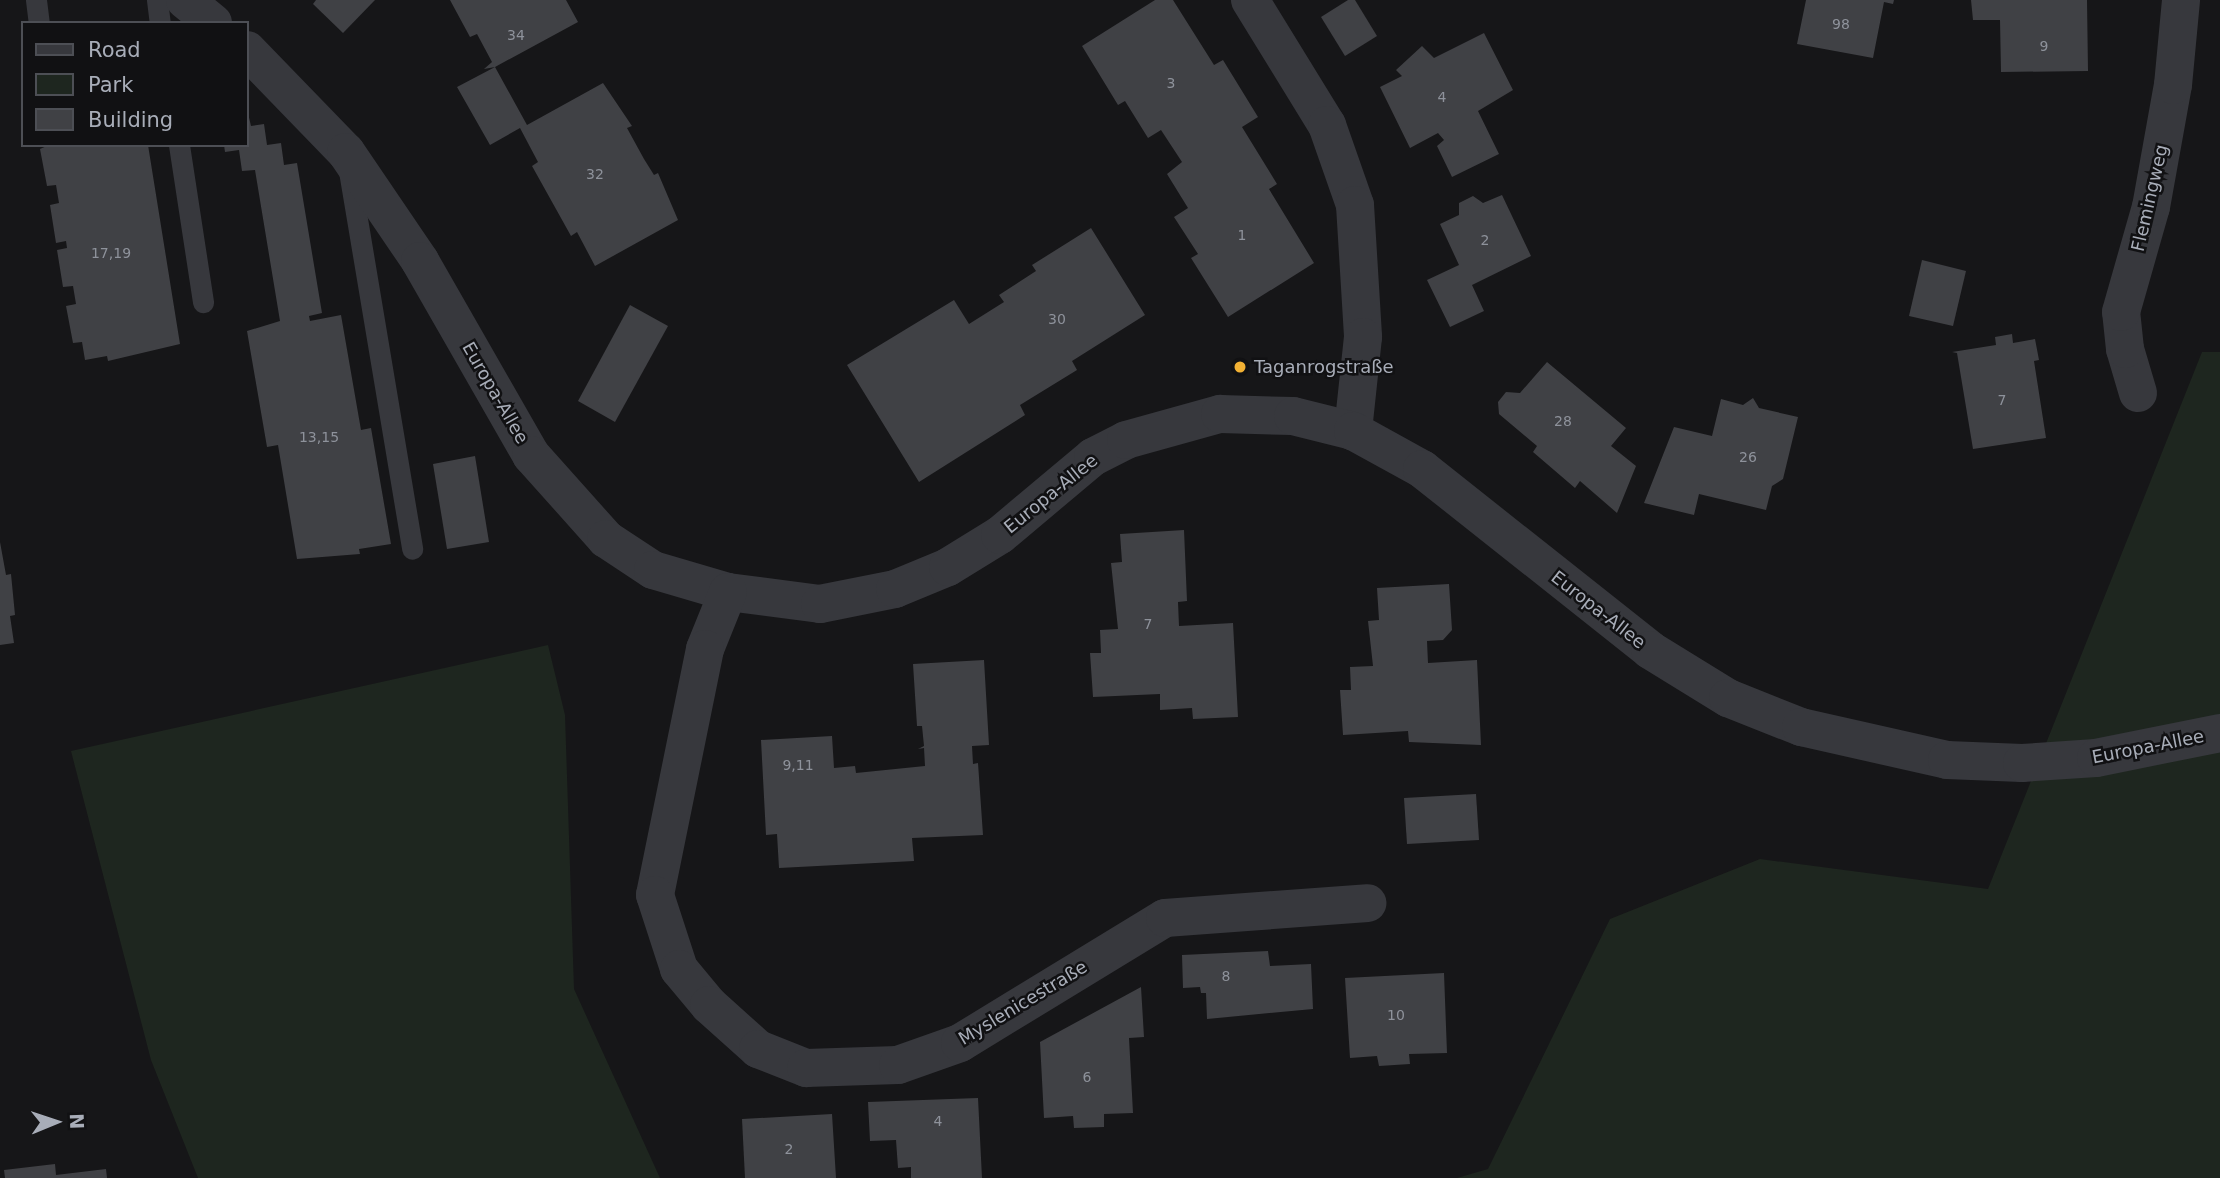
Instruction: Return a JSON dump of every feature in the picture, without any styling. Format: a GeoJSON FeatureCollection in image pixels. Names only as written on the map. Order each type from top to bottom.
{"type":"FeatureCollection","features":[{"type":"Feature","properties":{"kind":"street"},"geometry":{"type":"LineString","coordinates":[[185,0],[211,21]]}},
{"type":"Feature","properties":{"kind":"street"},"geometry":{"type":"LineString","coordinates":[[1250,0],[1327,125],[1355,205],[1363,337],[1353,431]]}},
{"type":"Feature","properties":{"kind":"street","name":"Flemingweg"},"geometry":{"type":"LineString","coordinates":[[2138,393],[2125,349],[2121,312],[2151,207],[2173,86],[2181,0]]}},
{"type":"Feature","properties":{"kind":"street","name":"Europa-Allee"},"geometry":{"type":"LineString","coordinates":[[248,51],[346,152],[420,261],[531,455],[606,538],[653,570],[728,592],[820,604],[895,589],[948,567],[1000,535],[1093,457],[1163,427],[1220,414],[1293,416],[1353,431],[1422,469],[1650,650],[1728,698],[1801,727],[1947,760],[2022,764],[2096,758],[2220,733]]}},
{"type":"Feature","properties":{"kind":"street","name":"Myslenicestraße"},"geometry":{"type":"LineString","coordinates":[[728,592],[705,649],[655,895],[679,969],[709,1005],[758,1049],[806,1068],[898,1065],[960,1043],[1165,918],[1367,903]]}},
{"type":"Feature","properties":{"kind":"lane"},"geometry":{"type":"LineString","coordinates":[[36,0],[39,21]]}},
{"type":"Feature","properties":{"kind":"lane"},"geometry":{"type":"LineString","coordinates":[[157,0],[160,21]]}},
{"type":"Feature","properties":{"kind":"lane"},"geometry":{"type":"LineString","coordinates":[[179,147],[204,302]]}},
{"type":"Feature","properties":{"kind":"lane"},"geometry":{"type":"LineString","coordinates":[[346,152],[412,548]]}},
{"type":"Feature","properties":{"kind":"green space"},"geometry":{"type":"Polygon","coordinates":[[[2202,352],[2220,352],[2220,1178],[1457,1178],[1488,1169],[1610,919],[1760,859],[1988,889],[2202,352]]]}},
{"type":"Feature","properties":{"kind":"green space"},"geometry":{"type":"Polygon","coordinates":[[[548,645],[565,715],[574,989],[660,1178],[198,1178],[151,1060],[71,751],[548,645]]]}},
{"type":"Feature","properties":{"kind":"building"},"geometry":{"type":"Polygon","coordinates":[[[316,0],[375,0],[343,33],[313,4],[316,0]]]}},
{"type":"Feature","properties":{"kind":"building"},"geometry":{"type":"Polygon","coordinates":[[[450,0],[566,0],[578,22],[495,67],[484,69],[492,62],[477,34],[470,37],[450,0]]]}},
{"type":"Feature","properties":{"kind":"building"},"geometry":{"type":"Polygon","coordinates":[[[1155,0],[1173,0],[1214,65],[1223,60],[1258,117],[1242,127],[1277,184],[1269,189],[1314,263],[1228,317],[1191,258],[1198,254],[1174,217],[1188,208],[1167,174],[1182,162],[1161,130],[1148,138],[1125,101],[1118,105],[1082,46],[1155,0]]]}},
{"type":"Feature","properties":{"kind":"building"},"geometry":{"type":"Polygon","coordinates":[[[1348,0],[1355,0],[1377,36],[1345,56],[1321,17],[1348,0]]]}},
{"type":"Feature","properties":{"kind":"building"},"geometry":{"type":"Polygon","coordinates":[[[1806,0],[1894,0],[1893,4],[1884,2],[1873,58],[1797,44],[1806,0]]]}},
{"type":"Feature","properties":{"kind":"building"},"geometry":{"type":"Polygon","coordinates":[[[1971,0],[2087,0],[2088,71],[2001,72],[2000,20],[1973,20],[1971,0]]]}},
{"type":"Feature","properties":{"kind":"building"},"geometry":{"type":"Polygon","coordinates":[[[1484,33],[1513,90],[1478,111],[1499,154],[1452,177],[1437,146],[1444,140],[1438,133],[1410,148],[1380,87],[1402,76],[1396,70],[1422,46],[1434,58],[1484,33]]]}},
{"type":"Feature","properties":{"kind":"building"},"geometry":{"type":"Polygon","coordinates":[[[495,67],[527,125],[603,83],[632,126],[627,128],[644,159],[654,175],[658,173],[678,220],[595,266],[577,232],[571,236],[532,166],[538,162],[520,128],[490,145],[457,87],[495,67]]]}},
{"type":"Feature","properties":{"kind":"building"},"geometry":{"type":"Polygon","coordinates":[[[248,113],[251,126],[264,124],[267,145],[281,143],[284,165],[297,163],[322,313],[309,316],[310,321],[341,315],[361,430],[371,428],[391,544],[359,549],[360,554],[297,559],[278,445],[267,447],[247,331],[280,321],[255,170],[242,171],[239,150],[225,152],[224,147],[248,147],[248,113]]]}},
{"type":"Feature","properties":{"kind":"building"},"geometry":{"type":"Polygon","coordinates":[[[148,147],[180,344],[108,361],[107,356],[85,360],[82,342],[73,343],[66,306],[76,304],[73,286],[63,287],[57,250],[67,248],[66,241],[56,243],[50,205],[59,203],[56,185],[47,186],[40,149],[148,147]]]}},
{"type":"Feature","properties":{"kind":"building"},"geometry":{"type":"Polygon","coordinates":[[[1502,195],[1531,256],[1472,285],[1484,311],[1450,327],[1427,280],[1459,265],[1440,224],[1459,215],[1459,203],[1473,196],[1483,203],[1502,195]]]}},
{"type":"Feature","properties":{"kind":"building"},"geometry":{"type":"Polygon","coordinates":[[[1091,228],[1145,315],[1072,361],[1077,370],[1020,405],[1025,415],[919,482],[847,365],[954,300],[969,324],[1004,302],[999,295],[1036,271],[1032,265],[1091,228]]]}},
{"type":"Feature","properties":{"kind":"building"},"geometry":{"type":"Polygon","coordinates":[[[1922,260],[1966,271],[1953,326],[1909,316],[1922,260]]]}},
{"type":"Feature","properties":{"kind":"building"},"geometry":{"type":"Polygon","coordinates":[[[630,305],[668,326],[615,422],[578,401],[630,305]]]}},
{"type":"Feature","properties":{"kind":"building"},"geometry":{"type":"Polygon","coordinates":[[[2012,334],[2013,343],[2035,339],[2039,360],[2034,361],[2046,438],[1973,449],[1957,353],[1952,352],[1996,345],[1995,337],[2012,334]]]}},
{"type":"Feature","properties":{"kind":"building"},"geometry":{"type":"Polygon","coordinates":[[[1547,362],[1626,428],[1611,446],[1636,466],[1617,513],[1580,481],[1575,488],[1533,452],[1537,446],[1499,414],[1498,402],[1506,392],[1520,393],[1547,362]]]}},
{"type":"Feature","properties":{"kind":"building"},"geometry":{"type":"Polygon","coordinates":[[[1753,398],[1759,408],[1798,417],[1783,479],[1772,486],[1766,510],[1699,494],[1694,515],[1644,503],[1674,427],[1712,436],[1721,399],[1743,405],[1753,398]]]}},
{"type":"Feature","properties":{"kind":"building"},"geometry":{"type":"Polygon","coordinates":[[[475,456],[489,542],[447,549],[433,464],[475,456]]]}},
{"type":"Feature","properties":{"kind":"building"},"geometry":{"type":"Polygon","coordinates":[[[1184,530],[1187,601],[1178,602],[1179,626],[1233,623],[1238,717],[1193,719],[1192,708],[1160,710],[1160,694],[1093,697],[1090,653],[1101,653],[1100,630],[1118,629],[1111,563],[1122,562],[1120,534],[1184,530]]]}},
{"type":"Feature","properties":{"kind":"building"},"geometry":{"type":"Polygon","coordinates":[[[0,542],[6,575],[11,574],[15,615],[10,616],[14,643],[0,645],[0,542]]]}},
{"type":"Feature","properties":{"kind":"building"},"geometry":{"type":"Polygon","coordinates":[[[1449,584],[1452,630],[1443,640],[1427,641],[1428,663],[1477,660],[1481,745],[1409,742],[1408,731],[1343,735],[1340,690],[1351,690],[1350,667],[1373,666],[1368,621],[1379,620],[1377,588],[1449,584]]]}},
{"type":"Feature","properties":{"kind":"building"},"geometry":{"type":"Polygon","coordinates":[[[984,660],[989,745],[972,746],[973,764],[978,763],[983,835],[912,838],[914,861],[779,868],[777,834],[766,835],[761,740],[832,736],[834,768],[855,766],[856,773],[925,766],[924,748],[918,749],[924,746],[922,726],[917,726],[913,664],[984,660]]]}},
{"type":"Feature","properties":{"kind":"building"},"geometry":{"type":"Polygon","coordinates":[[[1476,794],[1479,840],[1407,844],[1404,798],[1476,794]]]}},
{"type":"Feature","properties":{"kind":"building"},"geometry":{"type":"Polygon","coordinates":[[[1268,951],[1270,966],[1311,964],[1313,1009],[1207,1019],[1206,993],[1201,993],[1200,987],[1183,988],[1182,955],[1268,951]]]}},
{"type":"Feature","properties":{"kind":"building"},"geometry":{"type":"Polygon","coordinates":[[[1444,973],[1447,1053],[1409,1054],[1410,1064],[1379,1066],[1377,1056],[1350,1058],[1345,978],[1444,973]]]}},
{"type":"Feature","properties":{"kind":"building"},"geometry":{"type":"Polygon","coordinates":[[[1141,987],[1144,1037],[1129,1038],[1133,1113],[1104,1114],[1104,1127],[1074,1128],[1073,1116],[1044,1118],[1040,1042],[1141,987]]]}},
{"type":"Feature","properties":{"kind":"building"},"geometry":{"type":"Polygon","coordinates":[[[978,1098],[982,1178],[911,1178],[911,1167],[898,1168],[896,1140],[870,1141],[868,1102],[978,1098]]]}},
{"type":"Feature","properties":{"kind":"building"},"geometry":{"type":"Polygon","coordinates":[[[832,1114],[836,1178],[745,1178],[742,1119],[832,1114]]]}},
{"type":"Feature","properties":{"kind":"building"},"geometry":{"type":"Polygon","coordinates":[[[55,1164],[56,1175],[106,1169],[107,1178],[5,1178],[4,1170],[55,1164]]]}},
{"type":"Feature","properties":{"kind":"place","name":"Taganrogstraße"},"geometry":{"type":"Point","coordinates":[1240,367]}}]}
